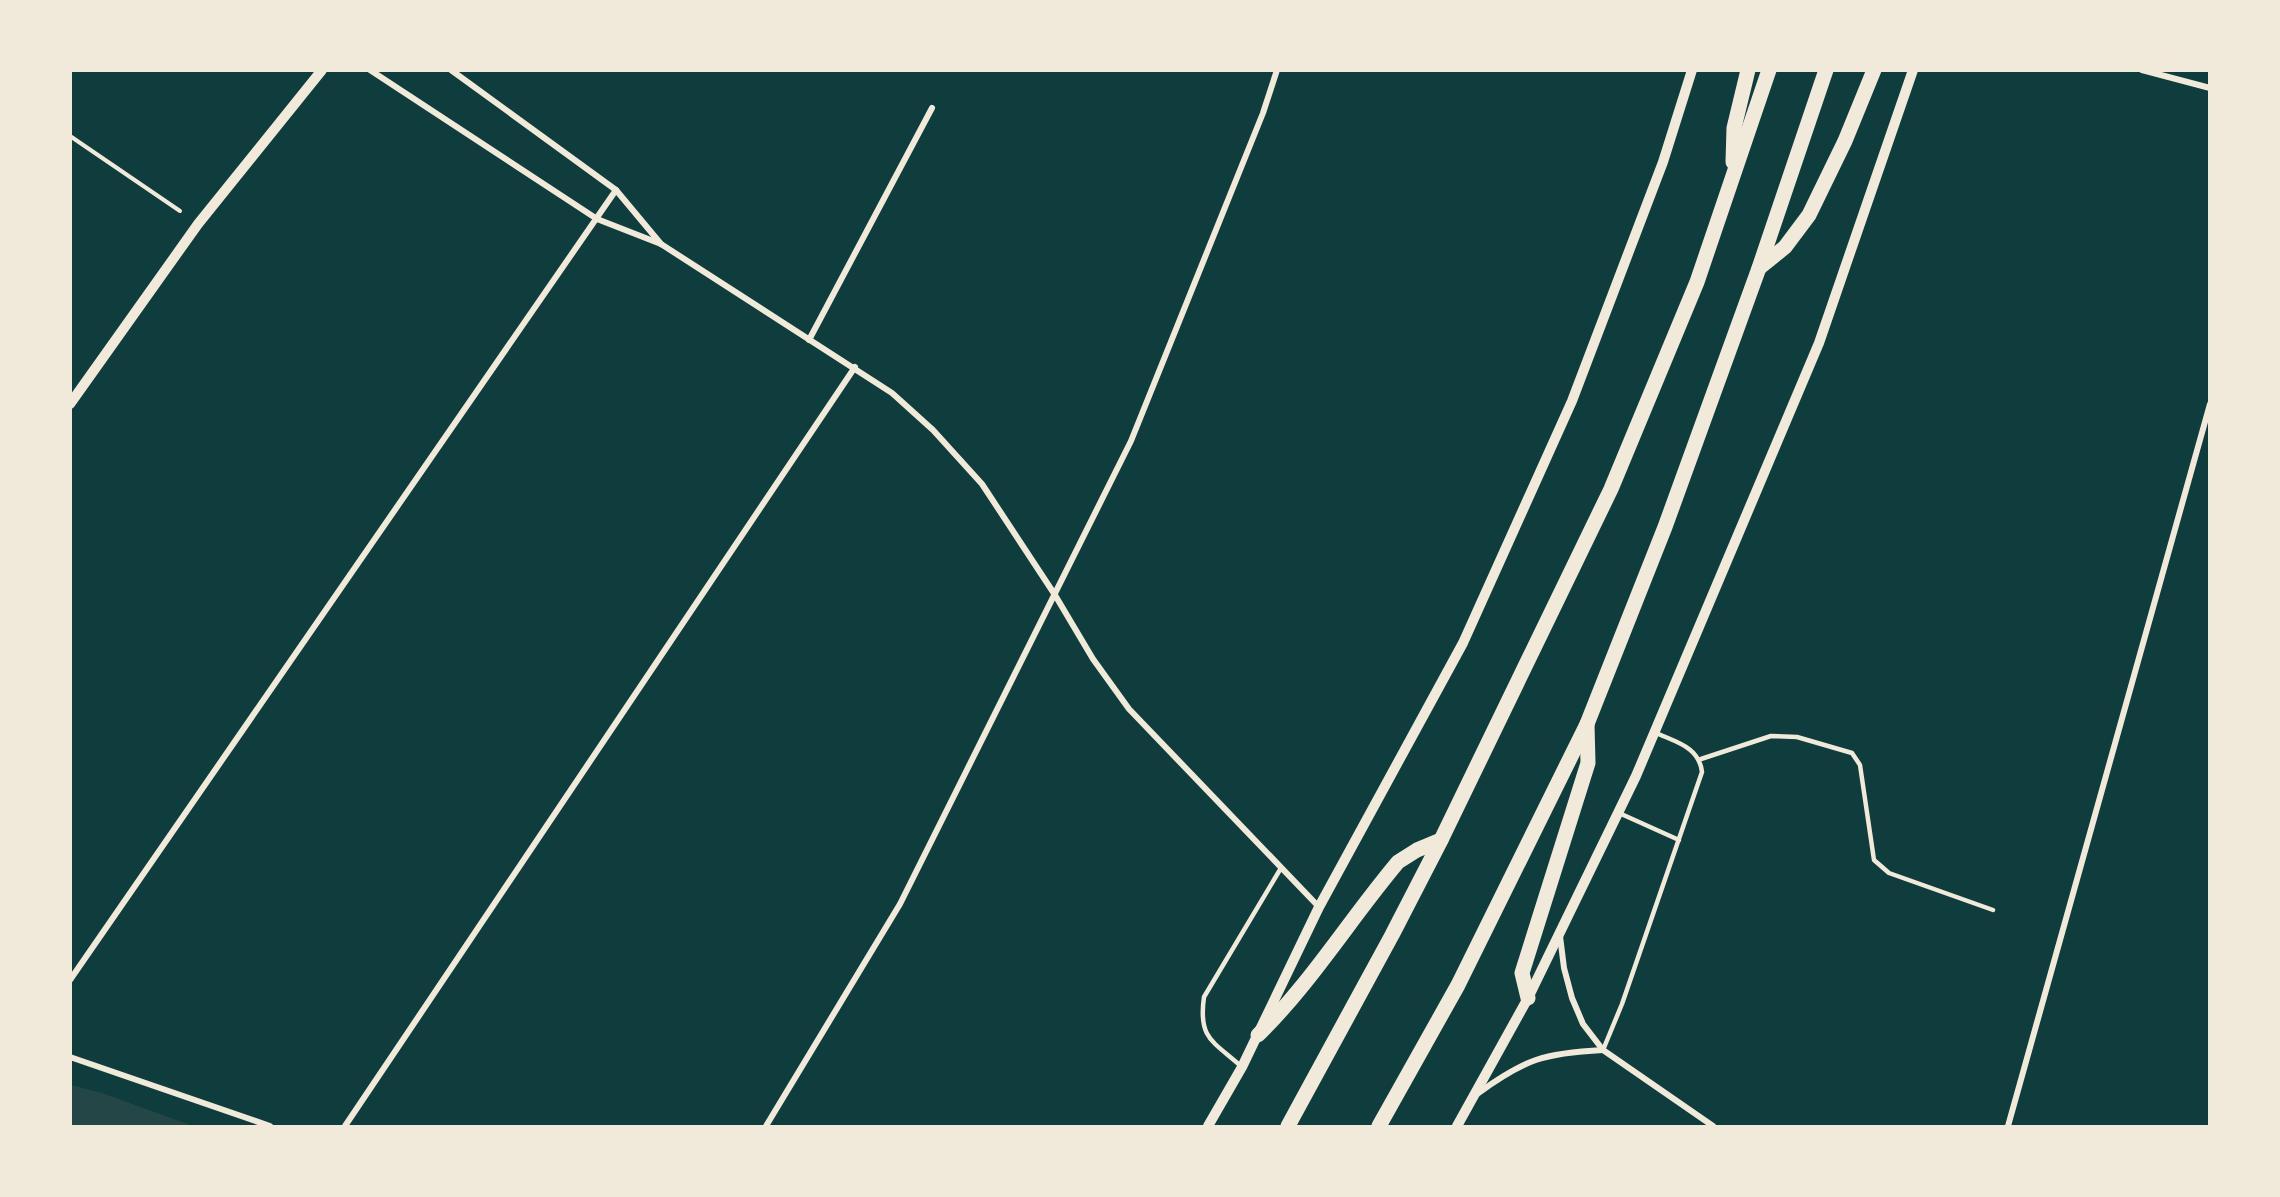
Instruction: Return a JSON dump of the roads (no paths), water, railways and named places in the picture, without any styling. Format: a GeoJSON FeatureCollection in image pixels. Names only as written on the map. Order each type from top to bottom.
{"type":"FeatureCollection","features":[{"type":"Feature","properties":{"kind":"main road"},"geometry":{"type":"LineString","coordinates":[[1733,177],[1734,128],[1748,70]]}},
{"type":"Feature","properties":{"kind":"main road"},"geometry":{"type":"LineString","coordinates":[[1288,1126],[1441,840],[1611,489],[1697,282],[1770,70]]}},
{"type":"Feature","properties":{"kind":"main road"},"geometry":{"type":"LineString","coordinates":[[1379,1126],[1458,985],[1587,724],[1665,527],[1759,268],[1826,70]]}},
{"type":"Feature","properties":{"kind":"main road"},"geometry":{"type":"LineString","coordinates":[[1759,268],[1785,247],[1809,215],[1845,141],[1874,70]]}},
{"type":"Feature","properties":{"kind":"main road"},"geometry":{"type":"LineString","coordinates":[[1528,998],[1522,973],[1588,763],[1587,724]]}},
{"type":"Feature","properties":{"kind":"main road"},"geometry":{"type":"LineString","coordinates":[[1258,1035],[1299,990],[1398,862],[1417,850],[1441,840]]}},
{"type":"Feature","properties":{"kind":"street"},"geometry":{"type":"LineString","coordinates":[[70,404],[198,224],[322,70]]}},
{"type":"Feature","properties":{"kind":"street"},"geometry":{"type":"LineString","coordinates":[[370,70],[597,219],[662,244],[892,393],[933,430],[982,484],[1055,595],[1093,659],[1129,709],[1319,907]]}},
{"type":"Feature","properties":{"kind":"street"},"geometry":{"type":"LineString","coordinates":[[451,70],[616,190],[662,244]]}},
{"type":"Feature","properties":{"kind":"street"},"geometry":{"type":"LineString","coordinates":[[766,1126],[900,904],[1131,441],[1263,113],[1277,70]]}},
{"type":"Feature","properties":{"kind":"street"},"geometry":{"type":"LineString","coordinates":[[1208,1126],[1242,1067],[1319,907],[1463,643],[1567,412],[1664,162],[1692,70]]}},
{"type":"Feature","properties":{"kind":"street"},"geometry":{"type":"LineString","coordinates":[[1457,1126],[1560,935],[1619,813],[1654,732],[1819,343],[1913,70]]}},
{"type":"Feature","properties":{"kind":"street"},"geometry":{"type":"LineString","coordinates":[[2142,70],[2210,88]]}},
{"type":"Feature","properties":{"kind":"street"},"geometry":{"type":"LineString","coordinates":[[809,339],[932,108]]}},
{"type":"Feature","properties":{"kind":"street"},"geometry":{"type":"LineString","coordinates":[[70,980],[616,190]]}},
{"type":"Feature","properties":{"kind":"street"},"geometry":{"type":"LineString","coordinates":[[345,1126],[855,367]]}},
{"type":"Feature","properties":{"kind":"street"},"geometry":{"type":"LineString","coordinates":[[2008,1126],[2210,404]]}},
{"type":"Feature","properties":{"kind":"street"},"geometry":{"type":"LineString","coordinates":[[1560,935],[1564,968],[1572,998],[1583,1024],[1603,1050],[1713,1126]]}},
{"type":"Feature","properties":{"kind":"street"},"geometry":{"type":"LineString","coordinates":[[1474,1096],[1509,1070],[1538,1058],[1564,1052],[1603,1050]]}},
{"type":"Feature","properties":{"kind":"street"},"geometry":{"type":"LineString","coordinates":[[70,1057],[270,1126]]}},
{"type":"Feature","properties":{"kind":"lane"},"geometry":{"type":"LineString","coordinates":[[1603,1050],[1622,1004],[1702,772],[1701,759],[1691,750],[1654,732]]}},
{"type":"Feature","properties":{"kind":"lane"},"geometry":{"type":"LineString","coordinates":[[1701,759],[1771,736],[1797,737],[1852,753],[1860,765],[1874,860],[1889,873],[1993,910]]}},
{"type":"Feature","properties":{"kind":"lane"},"geometry":{"type":"LineString","coordinates":[[1619,813],[1679,840]]}},
{"type":"Feature","properties":{"kind":"lane"},"geometry":{"type":"LineString","coordinates":[[1242,1067],[1208,1037],[1201,1019],[1204,997],[1281,868]]}}]}
